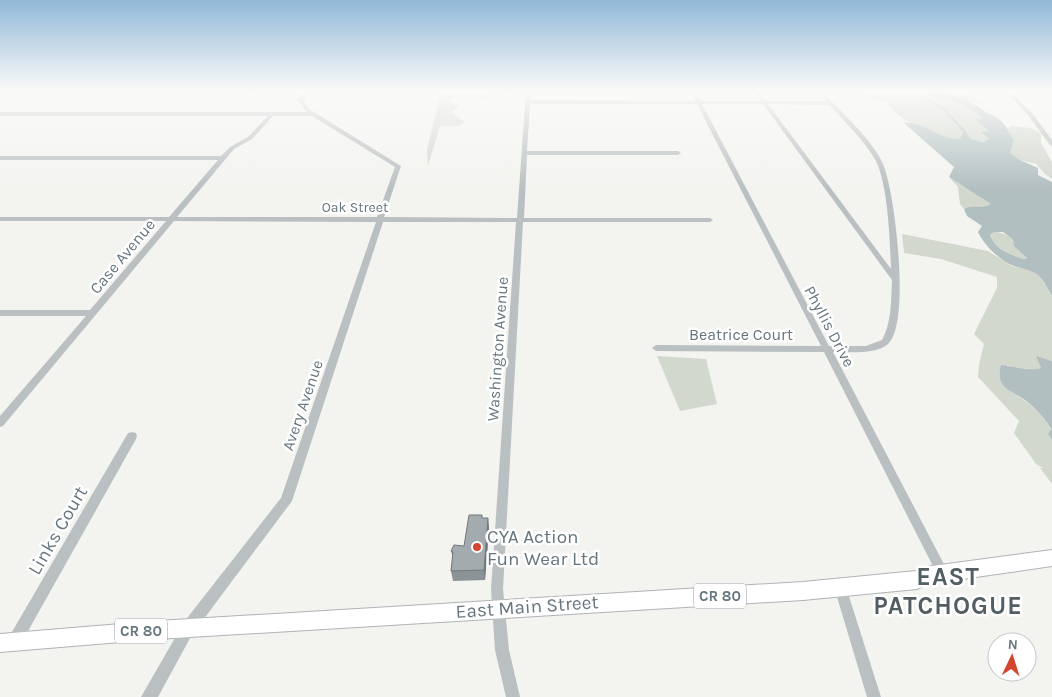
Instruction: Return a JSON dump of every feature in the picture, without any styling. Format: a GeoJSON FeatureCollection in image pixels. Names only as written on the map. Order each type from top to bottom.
{"type":"FeatureCollection","features":[{"type":"Feature","properties":{"kind":"main road","name":"East Main Street"},"geometry":{"type":"LineString","coordinates":[[7,643],[499,608],[803,591],[918,580],[925,576],[1052,558]]}},
{"type":"Feature","properties":{"kind":"street","name":"Case Avenue"},"geometry":{"type":"LineString","coordinates":[[0,423],[223,158],[232,148],[250,138],[263,124]]}},
{"type":"Feature","properties":{"kind":"street","name":"Avery Avenue"},"geometry":{"type":"LineString","coordinates":[[188,629],[286,501],[398,166],[328,124]]}},
{"type":"Feature","properties":{"kind":"street","name":"Washington Avenue"},"geometry":{"type":"LineString","coordinates":[[513,697],[502,650],[497,589],[526,124]]}},
{"type":"Feature","properties":{"kind":"street","name":"Phyllis Drive"},"geometry":{"type":"LineString","coordinates":[[709,124],[825,350],[865,420],[943,574]]}},
{"type":"Feature","properties":{"kind":"street"},"geometry":{"type":"LineString","coordinates":[[779,124],[895,279]]}},
{"type":"Feature","properties":{"kind":"street"},"geometry":{"type":"LineString","coordinates":[[848,124],[874,154],[884,174],[896,249],[895,279]]}},
{"type":"Feature","properties":{"kind":"street"},"geometry":{"type":"LineString","coordinates":[[1037,124],[1052,144]]}},
{"type":"Feature","properties":{"kind":"street"},"geometry":{"type":"LineString","coordinates":[[524,153],[678,153]]}},
{"type":"Feature","properties":{"kind":"street"},"geometry":{"type":"LineString","coordinates":[[0,158],[223,158]]}},
{"type":"Feature","properties":{"kind":"street","name":"Oak Street"},"geometry":{"type":"LineString","coordinates":[[1,220],[710,220]]}},
{"type":"Feature","properties":{"kind":"street","name":"Beatrice Court"},"geometry":{"type":"LineString","coordinates":[[656,348],[825,350],[866,348],[879,345],[887,340],[895,313],[895,279]]}},
{"type":"Feature","properties":{"kind":"street"},"geometry":{"type":"LineString","coordinates":[[0,313],[93,313]]}},
{"type":"Feature","properties":{"kind":"street","name":"Links Court"},"geometry":{"type":"LineString","coordinates":[[7,643],[132,436]]}},
{"type":"Feature","properties":{"kind":"street"},"geometry":{"type":"LineString","coordinates":[[840,587],[874,697]]}},
{"type":"Feature","properties":{"kind":"street"},"geometry":{"type":"LineString","coordinates":[[149,697],[188,629]]}},
{"type":"Feature","properties":{"kind":"shaded area"},"geometry":{"type":"Polygon","coordinates":[[[433,124],[463,124],[459,126],[440,126],[428,165],[427,150],[433,124]]]}},
{"type":"Feature","properties":{"kind":"shaded area"},"geometry":{"type":"Polygon","coordinates":[[[905,124],[918,125],[952,139],[960,139],[964,130],[971,139],[982,142],[989,139],[981,132],[988,131],[980,124],[1003,124],[1014,141],[1010,153],[1038,168],[1038,175],[1052,182],[1052,296],[1039,276],[1031,271],[1009,264],[988,247],[978,232],[982,226],[967,216],[964,209],[991,204],[949,177],[954,167],[905,124]],[[994,232],[990,235],[999,248],[1023,259],[1027,258],[1014,246],[1013,240],[1003,232],[994,232]]]}},
{"type":"Feature","properties":{"kind":"shaded area"},"geometry":{"type":"Polygon","coordinates":[[[910,124],[980,124],[988,132],[982,132],[989,139],[975,141],[968,136],[960,139],[944,138],[910,124]]]}},
{"type":"Feature","properties":{"kind":"shaded area"},"geometry":{"type":"Polygon","coordinates":[[[1012,126],[1031,128],[1041,134],[1041,143],[1052,162],[1052,179],[1036,164],[1020,160],[1010,153],[1014,141],[1008,128],[1012,126]]]}},
{"type":"Feature","properties":{"kind":"shaded area"},"geometry":{"type":"Polygon","coordinates":[[[949,177],[992,204],[964,209],[960,204],[958,187],[949,177]]]}},
{"type":"Feature","properties":{"kind":"shaded area"},"geometry":{"type":"Polygon","coordinates":[[[994,232],[1005,234],[1009,237],[1027,257],[1023,259],[999,248],[990,235],[994,232]]]}},
{"type":"Feature","properties":{"kind":"shaded area"},"geometry":{"type":"Polygon","coordinates":[[[902,234],[988,251],[1012,266],[1031,270],[1041,277],[1052,296],[1052,361],[1037,357],[1041,368],[1033,370],[1007,365],[1001,379],[1008,390],[1036,410],[1051,430],[1048,434],[1052,440],[1052,484],[1040,468],[1043,468],[1036,464],[1014,433],[1019,421],[978,377],[984,344],[974,334],[997,288],[997,277],[941,259],[904,253],[902,234]]]}},
{"type":"Feature","properties":{"kind":"shaded area"},"geometry":{"type":"Polygon","coordinates":[[[657,356],[706,359],[717,404],[680,411],[657,356]]]}},
{"type":"Feature","properties":{"kind":"shaded area"},"geometry":{"type":"Polygon","coordinates":[[[1036,356],[1052,361],[1052,440],[1048,434],[1051,429],[1043,417],[1025,400],[1006,388],[1000,379],[1001,365],[1025,369],[1041,368],[1036,356]]]}},
{"type":"Feature","properties":{"kind":"building","name":"CYA Action Fun Wear Ltd"},"geometry":{"type":"Polygon","coordinates":[[[469,515],[482,515],[482,518],[488,518],[484,570],[451,571],[453,552],[451,551],[454,545],[464,546],[469,515]]]}},
{"type":"Feature","properties":{"kind":"waterway"},"geometry":{"type":"LineString","coordinates":[[957,124],[965,132]]}},
{"type":"Feature","properties":{"kind":"waterway"},"geometry":{"type":"LineString","coordinates":[[992,124],[1001,134],[1000,136]]}},
{"type":"Feature","properties":{"kind":"place","name":"CYA Action Fun Wear Ltd"},"geometry":{"type":"Point","coordinates":[477,547]}},
{"type":"Feature","properties":{"kind":"district","name":"EAST PATCHOGUE"},"geometry":{"type":"Point","coordinates":[948,590]}}]}
